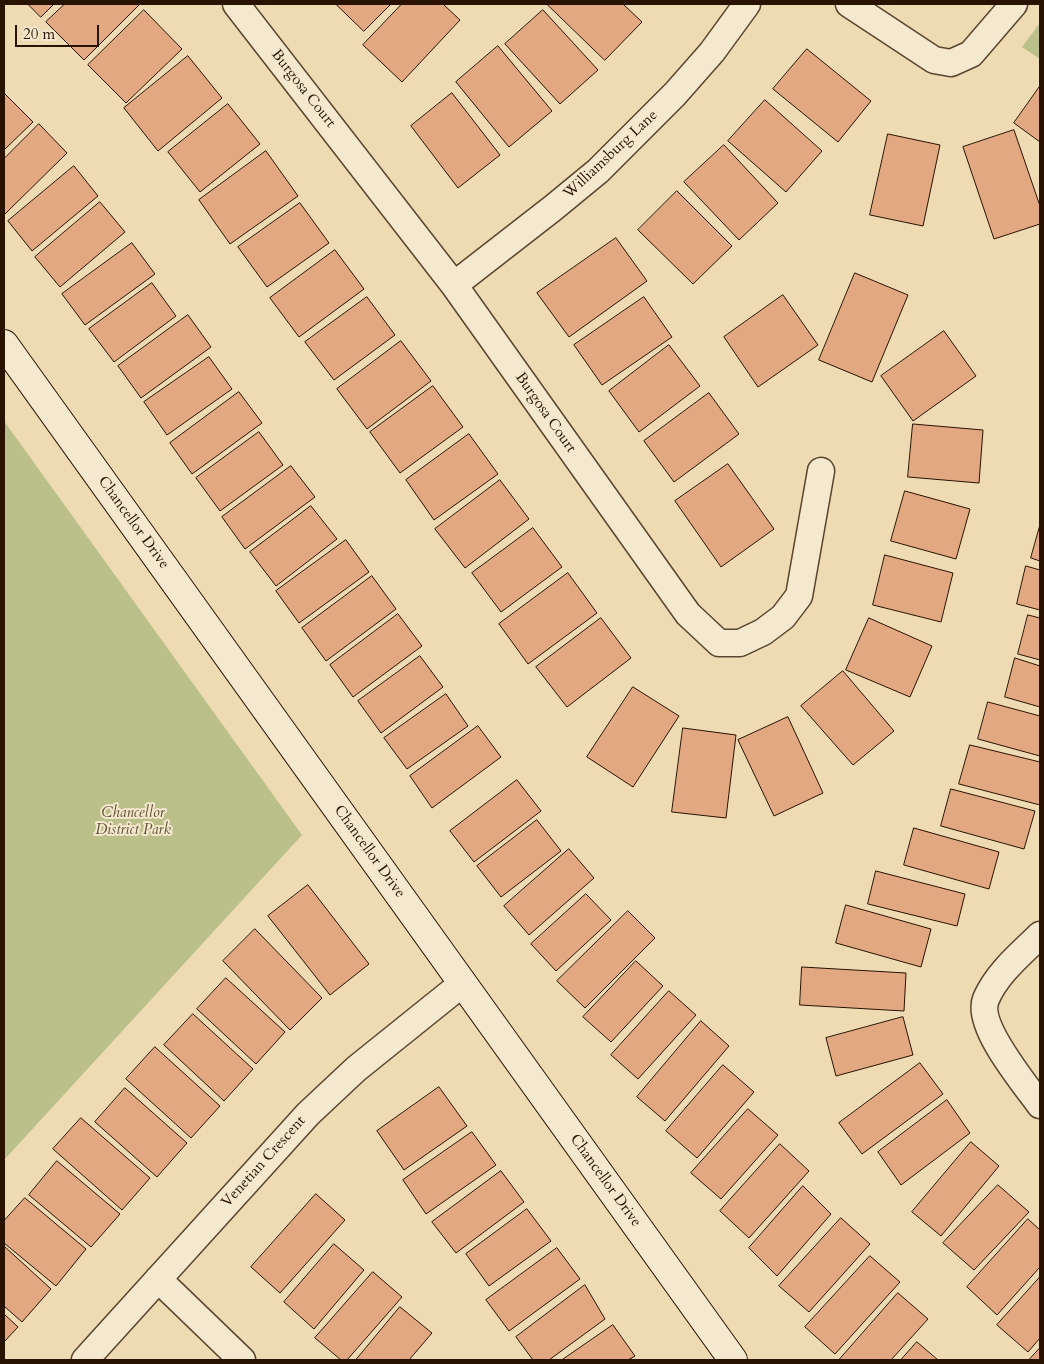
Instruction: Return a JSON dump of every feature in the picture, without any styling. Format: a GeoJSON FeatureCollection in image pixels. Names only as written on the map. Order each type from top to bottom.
{"type":"FeatureCollection","features":[{"type":"Feature","properties":{"kind":"street","name":"Burgosa Court"},"geometry":{"type":"LineString","coordinates":[[236,4],[454,285],[688,614],[720,643],[740,643],[763,632],[783,617],[799,596],[821,471]]}},
{"type":"Feature","properties":{"kind":"street","name":"Williamsburg Lane"},"geometry":{"type":"LineString","coordinates":[[454,285],[598,171],[676,94],[712,52],[747,4]]}},
{"type":"Feature","properties":{"kind":"street"},"geometry":{"type":"LineString","coordinates":[[849,4],[934,60],[952,63],[971,54],[1014,4]]}},
{"type":"Feature","properties":{"kind":"street","name":"Chancellor Drive"},"geometry":{"type":"LineString","coordinates":[[4,344],[733,1360]]}},
{"type":"Feature","properties":{"kind":"street"},"geometry":{"type":"LineString","coordinates":[[1040,935],[1001,974],[985,1001],[987,1025],[1006,1058],[1040,1105]]}},
{"type":"Feature","properties":{"kind":"street","name":"Venetian Crescent"},"geometry":{"type":"LineString","coordinates":[[84,1360],[308,1114],[356,1069],[463,983]]}},
{"type":"Feature","properties":{"kind":"street"},"geometry":{"type":"LineString","coordinates":[[158,1279],[242,1360]]}},
{"type":"Feature","properties":{"kind":"green space"},"geometry":{"type":"Polygon","coordinates":[[[1040,23],[1040,59],[1022,47],[1040,23]]]}},
{"type":"Feature","properties":{"kind":"green space","name":"Chancellor District Park"},"geometry":{"type":"Polygon","coordinates":[[[4,421],[302,835],[4,1160],[4,421]]]}},
{"type":"Feature","properties":{"kind":"building"},"geometry":{"type":"Polygon","coordinates":[[[28,4],[54,4],[41,17],[28,4]]]}},
{"type":"Feature","properties":{"kind":"building"},"geometry":{"type":"Polygon","coordinates":[[[65,4],[139,5],[84,60],[46,22],[65,4]]]}},
{"type":"Feature","properties":{"kind":"building"},"geometry":{"type":"Polygon","coordinates":[[[336,4],[391,4],[364,31],[336,4]]]}},
{"type":"Feature","properties":{"kind":"building"},"geometry":{"type":"Polygon","coordinates":[[[402,4],[443,4],[460,20],[402,82],[363,45],[402,4]]]}},
{"type":"Feature","properties":{"kind":"building"},"geometry":{"type":"Polygon","coordinates":[[[547,4],[623,4],[642,22],[605,60],[547,4]]]}},
{"type":"Feature","properties":{"kind":"building"},"geometry":{"type":"Polygon","coordinates":[[[144,10],[182,49],[126,103],[88,65],[144,10]]]}},
{"type":"Feature","properties":{"kind":"building"},"geometry":{"type":"Polygon","coordinates":[[[543,10],[598,70],[560,104],[505,44],[543,10]]]}},
{"type":"Feature","properties":{"kind":"building"},"geometry":{"type":"Polygon","coordinates":[[[498,46],[552,111],[509,147],[456,82],[498,46]]]}},
{"type":"Feature","properties":{"kind":"building"},"geometry":{"type":"Polygon","coordinates":[[[807,49],[871,101],[838,142],[773,89],[807,49]]]}},
{"type":"Feature","properties":{"kind":"building"},"geometry":{"type":"Polygon","coordinates":[[[188,56],[222,98],[158,151],[124,108],[188,56]]]}},
{"type":"Feature","properties":{"kind":"building"},"geometry":{"type":"Polygon","coordinates":[[[1040,86],[1040,142],[1014,123],[1040,86]]]}},
{"type":"Feature","properties":{"kind":"building"},"geometry":{"type":"Polygon","coordinates":[[[452,93],[500,155],[458,188],[411,126],[452,93]]]}},
{"type":"Feature","properties":{"kind":"building"},"geometry":{"type":"Polygon","coordinates":[[[4,95],[33,122],[4,150],[4,95]]]}},
{"type":"Feature","properties":{"kind":"building"},"geometry":{"type":"Polygon","coordinates":[[[765,100],[822,151],[786,192],[728,141],[765,100]]]}},
{"type":"Feature","properties":{"kind":"building"},"geometry":{"type":"Polygon","coordinates":[[[228,104],[260,144],[200,192],[168,152],[228,104]]]}},
{"type":"Feature","properties":{"kind":"building"},"geometry":{"type":"Polygon","coordinates":[[[39,124],[67,153],[4,215],[4,159],[39,124]]]}},
{"type":"Feature","properties":{"kind":"building"},"geometry":{"type":"Polygon","coordinates":[[[1014,130],[1040,206],[1040,224],[994,239],[963,147],[1014,130]]]}},
{"type":"Feature","properties":{"kind":"building"},"geometry":{"type":"Polygon","coordinates":[[[888,134],[940,145],[923,226],[870,215],[888,134]]]}},
{"type":"Feature","properties":{"kind":"building"},"geometry":{"type":"Polygon","coordinates":[[[724,145],[778,203],[739,240],[684,182],[724,145]]]}},
{"type":"Feature","properties":{"kind":"building"},"geometry":{"type":"Polygon","coordinates":[[[266,151],[298,196],[230,244],[199,200],[266,151]]]}},
{"type":"Feature","properties":{"kind":"building"},"geometry":{"type":"Polygon","coordinates":[[[74,166],[98,196],[32,251],[8,221],[74,166]]]}},
{"type":"Feature","properties":{"kind":"building"},"geometry":{"type":"Polygon","coordinates":[[[677,191],[732,246],[693,284],[638,230],[677,191]]]}},
{"type":"Feature","properties":{"kind":"building"},"geometry":{"type":"Polygon","coordinates":[[[100,202],[125,232],[60,287],[35,257],[100,202]]]}},
{"type":"Feature","properties":{"kind":"building"},"geometry":{"type":"Polygon","coordinates":[[[300,203],[329,243],[267,287],[238,247],[300,203]]]}},
{"type":"Feature","properties":{"kind":"building"},"geometry":{"type":"Polygon","coordinates":[[[616,238],[647,281],[569,337],[537,293],[616,238]]]}},
{"type":"Feature","properties":{"kind":"building"},"geometry":{"type":"Polygon","coordinates":[[[132,243],[155,274],[85,325],[62,294],[132,243]]]}},
{"type":"Feature","properties":{"kind":"building"},"geometry":{"type":"Polygon","coordinates":[[[335,250],[364,289],[299,337],[270,298],[335,250]]]}},
{"type":"Feature","properties":{"kind":"building"},"geometry":{"type":"Polygon","coordinates":[[[855,273],[908,295],[872,382],[819,360],[855,273]]]}},
{"type":"Feature","properties":{"kind":"building"},"geometry":{"type":"Polygon","coordinates":[[[152,283],[176,316],[114,362],[89,329],[152,283]]]}},
{"type":"Feature","properties":{"kind":"building"},"geometry":{"type":"Polygon","coordinates":[[[783,295],[818,345],[758,387],[724,337],[783,295]]]}},
{"type":"Feature","properties":{"kind":"building"},"geometry":{"type":"Polygon","coordinates":[[[367,297],[395,335],[334,380],[305,342],[367,297]]]}},
{"type":"Feature","properties":{"kind":"building"},"geometry":{"type":"Polygon","coordinates":[[[644,297],[672,337],[602,385],[574,345],[644,297]]]}},
{"type":"Feature","properties":{"kind":"building"},"geometry":{"type":"Polygon","coordinates":[[[188,315],[211,347],[141,398],[118,366],[188,315]]]}},
{"type":"Feature","properties":{"kind":"building"},"geometry":{"type":"Polygon","coordinates":[[[944,331],[976,376],[913,421],[881,376],[944,331]]]}},
{"type":"Feature","properties":{"kind":"building"},"geometry":{"type":"Polygon","coordinates":[[[401,341],[431,381],[367,429],[337,389],[401,341]]]}},
{"type":"Feature","properties":{"kind":"building"},"geometry":{"type":"Polygon","coordinates":[[[669,345],[700,386],[639,432],[609,391],[669,345]]]}},
{"type":"Feature","properties":{"kind":"building"},"geometry":{"type":"Polygon","coordinates":[[[209,357],[232,389],[167,435],[144,402],[209,357]]]}},
{"type":"Feature","properties":{"kind":"building"},"geometry":{"type":"Polygon","coordinates":[[[433,386],[463,427],[400,473],[370,432],[433,386]]]}},
{"type":"Feature","properties":{"kind":"building"},"geometry":{"type":"Polygon","coordinates":[[[239,392],[262,423],[192,474],[170,443],[239,392]]]}},
{"type":"Feature","properties":{"kind":"building"},"geometry":{"type":"Polygon","coordinates":[[[709,393],[739,434],[674,482],[644,441],[709,393]]]}},
{"type":"Feature","properties":{"kind":"building"},"geometry":{"type":"Polygon","coordinates":[[[913,424],[983,430],[979,483],[908,477],[913,424]]]}},
{"type":"Feature","properties":{"kind":"building"},"geometry":{"type":"Polygon","coordinates":[[[259,432],[283,465],[220,511],[196,478],[259,432]]]}},
{"type":"Feature","properties":{"kind":"building"},"geometry":{"type":"Polygon","coordinates":[[[469,434],[498,474],[434,520],[406,480],[469,434]]]}},
{"type":"Feature","properties":{"kind":"building"},"geometry":{"type":"Polygon","coordinates":[[[728,464],[774,529],[721,567],[675,501],[728,464]]]}},
{"type":"Feature","properties":{"kind":"building"},"geometry":{"type":"Polygon","coordinates":[[[291,466],[315,497],[245,549],[222,517],[291,466]]]}},
{"type":"Feature","properties":{"kind":"building"},"geometry":{"type":"Polygon","coordinates":[[[500,480],[529,519],[465,568],[435,529],[500,480]]]}},
{"type":"Feature","properties":{"kind":"building"},"geometry":{"type":"Polygon","coordinates":[[[905,491],[970,509],[956,559],[891,541],[905,491]]]}},
{"type":"Feature","properties":{"kind":"building"},"geometry":{"type":"Polygon","coordinates":[[[311,506],[337,539],[276,586],[250,552],[311,506]]]}},
{"type":"Feature","properties":{"kind":"building"},"geometry":{"type":"Polygon","coordinates":[[[1040,525],[1040,561],[1031,558],[1040,525]]]}},
{"type":"Feature","properties":{"kind":"building"},"geometry":{"type":"Polygon","coordinates":[[[533,528],[562,567],[501,612],[472,573],[533,528]]]}},
{"type":"Feature","properties":{"kind":"building"},"geometry":{"type":"Polygon","coordinates":[[[346,540],[369,572],[299,623],[276,591],[346,540]]]}},
{"type":"Feature","properties":{"kind":"building"},"geometry":{"type":"Polygon","coordinates":[[[885,555],[953,573],[941,622],[873,605],[885,555]]]}},
{"type":"Feature","properties":{"kind":"building"},"geometry":{"type":"Polygon","coordinates":[[[1026,566],[1040,570],[1040,610],[1017,604],[1026,566]]]}},
{"type":"Feature","properties":{"kind":"building"},"geometry":{"type":"Polygon","coordinates":[[[568,573],[597,613],[528,664],[499,624],[568,573]]]}},
{"type":"Feature","properties":{"kind":"building"},"geometry":{"type":"Polygon","coordinates":[[[372,576],[396,609],[326,661],[302,628],[372,576]]]}},
{"type":"Feature","properties":{"kind":"building"},"geometry":{"type":"Polygon","coordinates":[[[398,614],[422,646],[353,697],[330,665],[398,614]]]}},
{"type":"Feature","properties":{"kind":"building"},"geometry":{"type":"Polygon","coordinates":[[[1028,615],[1040,618],[1040,660],[1018,654],[1028,615]]]}},
{"type":"Feature","properties":{"kind":"building"},"geometry":{"type":"Polygon","coordinates":[[[601,618],[631,658],[567,707],[536,667],[601,618]]]}},
{"type":"Feature","properties":{"kind":"building"},"geometry":{"type":"Polygon","coordinates":[[[869,618],[932,646],[910,697],[846,670],[869,618]]]}},
{"type":"Feature","properties":{"kind":"building"},"geometry":{"type":"Polygon","coordinates":[[[420,656],[443,687],[381,733],[358,701],[420,656]]]}},
{"type":"Feature","properties":{"kind":"building"},"geometry":{"type":"Polygon","coordinates":[[[1015,658],[1040,666],[1040,707],[1005,697],[1015,658]]]}},
{"type":"Feature","properties":{"kind":"building"},"geometry":{"type":"Polygon","coordinates":[[[843,671],[894,731],[853,765],[801,706],[843,671]]]}},
{"type":"Feature","properties":{"kind":"building"},"geometry":{"type":"Polygon","coordinates":[[[633,687],[679,716],[633,787],[587,757],[633,687]]]}},
{"type":"Feature","properties":{"kind":"building"},"geometry":{"type":"Polygon","coordinates":[[[446,694],[468,726],[407,769],[384,738],[446,694]]]}},
{"type":"Feature","properties":{"kind":"building"},"geometry":{"type":"Polygon","coordinates":[[[988,702],[1040,716],[1040,756],[978,739],[988,702]]]}},
{"type":"Feature","properties":{"kind":"building"},"geometry":{"type":"Polygon","coordinates":[[[788,717],[823,793],[774,816],[738,740],[788,717]]]}},
{"type":"Feature","properties":{"kind":"building"},"geometry":{"type":"Polygon","coordinates":[[[478,726],[501,757],[432,808],[410,776],[478,726]]]}},
{"type":"Feature","properties":{"kind":"building"},"geometry":{"type":"Polygon","coordinates":[[[683,728],[736,735],[726,818],[672,812],[683,728]]]}},
{"type":"Feature","properties":{"kind":"building"},"geometry":{"type":"Polygon","coordinates":[[[970,745],[1040,762],[1040,805],[959,784],[970,745]]]}},
{"type":"Feature","properties":{"kind":"building"},"geometry":{"type":"Polygon","coordinates":[[[517,780],[541,811],[474,862],[450,831],[517,780]]]}},
{"type":"Feature","properties":{"kind":"building"},"geometry":{"type":"Polygon","coordinates":[[[951,789],[1035,811],[1024,849],[941,826],[951,789]]]}},
{"type":"Feature","properties":{"kind":"building"},"geometry":{"type":"Polygon","coordinates":[[[537,820],[561,851],[501,897],[477,866],[537,820]]]}},
{"type":"Feature","properties":{"kind":"building"},"geometry":{"type":"Polygon","coordinates":[[[914,828],[999,852],[989,889],[904,865],[914,828]]]}},
{"type":"Feature","properties":{"kind":"building"},"geometry":{"type":"Polygon","coordinates":[[[569,849],[594,878],[529,935],[504,906],[569,849]]]}},
{"type":"Feature","properties":{"kind":"building"},"geometry":{"type":"Polygon","coordinates":[[[876,871],[965,894],[957,926],[868,904],[876,871]]]}},
{"type":"Feature","properties":{"kind":"building"},"geometry":{"type":"Polygon","coordinates":[[[308,885],[369,964],[330,995],[268,916],[308,885]]]}},
{"type":"Feature","properties":{"kind":"building"},"geometry":{"type":"Polygon","coordinates":[[[586,894],[611,920],[556,971],[531,944],[586,894]]]}},
{"type":"Feature","properties":{"kind":"building"},"geometry":{"type":"Polygon","coordinates":[[[846,905],[931,929],[921,967],[836,943],[846,905]]]}},
{"type":"Feature","properties":{"kind":"building"},"geometry":{"type":"Polygon","coordinates":[[[628,911],[655,938],[585,1008],[557,981],[628,911]]]}},
{"type":"Feature","properties":{"kind":"building"},"geometry":{"type":"Polygon","coordinates":[[[255,929],[322,998],[290,1030],[223,961],[255,929]]]}},
{"type":"Feature","properties":{"kind":"building"},"geometry":{"type":"Polygon","coordinates":[[[636,961],[663,986],[611,1042],[583,1017],[636,961]]]}},
{"type":"Feature","properties":{"kind":"building"},"geometry":{"type":"Polygon","coordinates":[[[802,967],[906,973],[904,1011],[800,1005],[802,967]]]}},
{"type":"Feature","properties":{"kind":"building"},"geometry":{"type":"Polygon","coordinates":[[[226,978],[285,1032],[256,1064],[197,1009],[226,978]]]}},
{"type":"Feature","properties":{"kind":"building"},"geometry":{"type":"Polygon","coordinates":[[[669,991],[696,1015],[638,1079],[611,1055],[669,991]]]}},
{"type":"Feature","properties":{"kind":"building"},"geometry":{"type":"Polygon","coordinates":[[[193,1014],[253,1069],[224,1101],[164,1045],[193,1014]]]}},
{"type":"Feature","properties":{"kind":"building"},"geometry":{"type":"Polygon","coordinates":[[[903,1017],[913,1055],[836,1076],[826,1038],[903,1017]]]}},
{"type":"Feature","properties":{"kind":"building"},"geometry":{"type":"Polygon","coordinates":[[[701,1021],[729,1046],[665,1121],[637,1097],[701,1021]]]}},
{"type":"Feature","properties":{"kind":"building"},"geometry":{"type":"Polygon","coordinates":[[[155,1047],[220,1106],[191,1138],[126,1079],[155,1047]]]}},
{"type":"Feature","properties":{"kind":"building"},"geometry":{"type":"Polygon","coordinates":[[[920,1063],[943,1094],[862,1154],[839,1123],[920,1063]]]}},
{"type":"Feature","properties":{"kind":"building"},"geometry":{"type":"Polygon","coordinates":[[[723,1065],[754,1092],[697,1158],[666,1131],[723,1065]]]}},
{"type":"Feature","properties":{"kind":"building"},"geometry":{"type":"Polygon","coordinates":[[[439,1087],[467,1126],[404,1170],[377,1131],[439,1087]]]}},
{"type":"Feature","properties":{"kind":"building"},"geometry":{"type":"Polygon","coordinates":[[[125,1088],[187,1143],[157,1177],[95,1122],[125,1088]]]}},
{"type":"Feature","properties":{"kind":"building"},"geometry":{"type":"Polygon","coordinates":[[[947,1100],[970,1133],[901,1185],[878,1152],[947,1100]]]}},
{"type":"Feature","properties":{"kind":"building"},"geometry":{"type":"Polygon","coordinates":[[[748,1109],[778,1135],[721,1199],[691,1173],[748,1109]]]}},
{"type":"Feature","properties":{"kind":"building"},"geometry":{"type":"Polygon","coordinates":[[[81,1118],[150,1178],[122,1210],[53,1149],[81,1118]]]}},
{"type":"Feature","properties":{"kind":"building"},"geometry":{"type":"Polygon","coordinates":[[[472,1132],[496,1165],[426,1214],[403,1180],[472,1132]]]}},
{"type":"Feature","properties":{"kind":"building"},"geometry":{"type":"Polygon","coordinates":[[[971,1142],[999,1166],[941,1236],[912,1212],[971,1142]]]}},
{"type":"Feature","properties":{"kind":"building"},"geometry":{"type":"Polygon","coordinates":[[[780,1144],[809,1171],[749,1238],[720,1211],[780,1144]]]}},
{"type":"Feature","properties":{"kind":"building"},"geometry":{"type":"Polygon","coordinates":[[[57,1161],[120,1214],[91,1247],[29,1195],[57,1161]]]}},
{"type":"Feature","properties":{"kind":"building"},"geometry":{"type":"Polygon","coordinates":[[[501,1171],[524,1202],[456,1253],[432,1222],[501,1171]]]}},
{"type":"Feature","properties":{"kind":"building"},"geometry":{"type":"Polygon","coordinates":[[[998,1185],[1029,1212],[974,1270],[943,1243],[998,1185]]]}},
{"type":"Feature","properties":{"kind":"building"},"geometry":{"type":"Polygon","coordinates":[[[803,1186],[831,1214],[777,1276],[749,1248],[803,1186]]]}},
{"type":"Feature","properties":{"kind":"building"},"geometry":{"type":"Polygon","coordinates":[[[316,1194],[345,1220],[280,1293],[251,1267],[316,1194]]]}},
{"type":"Feature","properties":{"kind":"building"},"geometry":{"type":"Polygon","coordinates":[[[25,1198],[86,1249],[56,1286],[4,1243],[4,1221],[25,1198]]]}},
{"type":"Feature","properties":{"kind":"building"},"geometry":{"type":"Polygon","coordinates":[[[527,1209],[551,1241],[489,1286],[466,1254],[527,1209]]]}},
{"type":"Feature","properties":{"kind":"building"},"geometry":{"type":"Polygon","coordinates":[[[841,1218],[870,1244],[809,1312],[779,1286],[841,1218]]]}},
{"type":"Feature","properties":{"kind":"building"},"geometry":{"type":"Polygon","coordinates":[[[1028,1219],[1040,1230],[1040,1267],[997,1315],[967,1287],[1028,1219]]]}},
{"type":"Feature","properties":{"kind":"building"},"geometry":{"type":"Polygon","coordinates":[[[334,1244],[364,1270],[314,1329],[284,1302],[334,1244]]]}},
{"type":"Feature","properties":{"kind":"building"},"geometry":{"type":"Polygon","coordinates":[[[4,1246],[51,1289],[22,1322],[4,1306],[4,1246]]]}},
{"type":"Feature","properties":{"kind":"building"},"geometry":{"type":"Polygon","coordinates":[[[557,1248],[580,1279],[509,1331],[486,1300],[557,1248]]]}},
{"type":"Feature","properties":{"kind":"building"},"geometry":{"type":"Polygon","coordinates":[[[870,1256],[900,1282],[835,1354],[805,1327],[870,1256]]]}},
{"type":"Feature","properties":{"kind":"building"},"geometry":{"type":"Polygon","coordinates":[[[373,1272],[402,1297],[347,1360],[341,1360],[315,1338],[373,1272]]]}},
{"type":"Feature","properties":{"kind":"building"},"geometry":{"type":"Polygon","coordinates":[[[1040,1277],[1040,1338],[1028,1352],[997,1325],[1040,1277]]]}},
{"type":"Feature","properties":{"kind":"building"},"geometry":{"type":"Polygon","coordinates":[[[585,1285],[605,1319],[549,1360],[533,1360],[516,1337],[585,1285]]]}},
{"type":"Feature","properties":{"kind":"building"},"geometry":{"type":"Polygon","coordinates":[[[898,1293],[928,1319],[891,1360],[839,1360],[898,1293]]]}},
{"type":"Feature","properties":{"kind":"building"},"geometry":{"type":"Polygon","coordinates":[[[400,1307],[432,1333],[409,1360],[356,1360],[400,1307]]]}},
{"type":"Feature","properties":{"kind":"building"},"geometry":{"type":"Polygon","coordinates":[[[4,1314],[18,1327],[4,1342],[4,1314]]]}},
{"type":"Feature","properties":{"kind":"building"},"geometry":{"type":"Polygon","coordinates":[[[613,1325],[635,1356],[628,1360],[562,1360],[613,1325]]]}},
{"type":"Feature","properties":{"kind":"building"},"geometry":{"type":"Polygon","coordinates":[[[917,1342],[938,1360],[901,1360],[917,1342]]]}},
{"type":"Feature","properties":{"kind":"building"},"geometry":{"type":"Polygon","coordinates":[[[1040,1348],[1040,1360],[1029,1360],[1040,1348]]]}}]}
